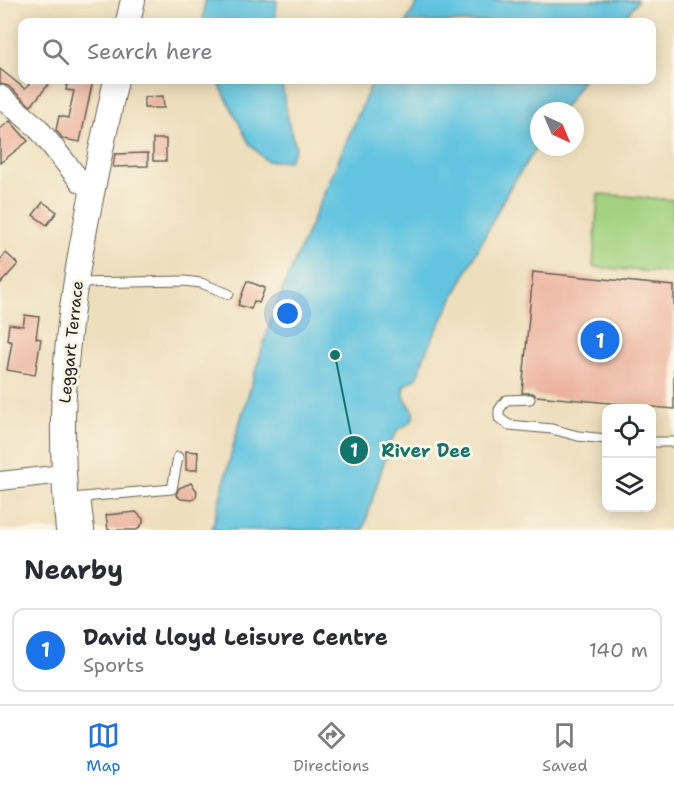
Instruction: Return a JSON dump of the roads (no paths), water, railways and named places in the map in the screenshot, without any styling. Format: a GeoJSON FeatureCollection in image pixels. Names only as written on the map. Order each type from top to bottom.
{"type":"FeatureCollection","features":[{"type":"Feature","properties":{"kind":"main road"},"geometry":{"type":"LineString","coordinates":[[130,18],[133,0]]}},
{"type":"Feature","properties":{"kind":"main road","name":"Leggart Terrace"},"geometry":{"type":"LineString","coordinates":[[68,530],[63,474],[64,394],[76,283],[93,186],[115,84]]}},
{"type":"Feature","properties":{"kind":"street"},"geometry":{"type":"LineString","coordinates":[[0,96],[37,127],[81,182],[93,186]]}},
{"type":"Feature","properties":{"kind":"street"},"geometry":{"type":"LineString","coordinates":[[0,481],[63,474]]}},
{"type":"Feature","properties":{"kind":"street"},"geometry":{"type":"LineString","coordinates":[[65,498],[82,505],[85,530]]}},
{"type":"Feature","properties":{"kind":"lane"},"geometry":{"type":"LineString","coordinates":[[76,283],[184,281],[201,284],[229,294]]}},
{"type":"Feature","properties":{"kind":"lane"},"geometry":{"type":"LineString","coordinates":[[530,399],[506,400],[499,410],[499,418],[508,425],[552,429],[578,436],[602,438]]}},
{"type":"Feature","properties":{"kind":"lane"},"geometry":{"type":"LineString","coordinates":[[656,442],[674,442]]}},
{"type":"Feature","properties":{"kind":"lane"},"geometry":{"type":"LineString","coordinates":[[65,498],[172,489],[178,457]]}},
{"type":"Feature","properties":{"kind":"water"},"geometry":{"type":"Polygon","coordinates":[[[205,0],[277,0],[275,18],[203,18],[205,0]]]}},
{"type":"Feature","properties":{"kind":"water"},"geometry":{"type":"Polygon","coordinates":[[[419,0],[638,0],[625,18],[408,18],[419,0]]]}},
{"type":"Feature","properties":{"kind":"water"},"geometry":{"type":"Polygon","coordinates":[[[219,84],[282,84],[290,129],[296,147],[289,161],[266,161],[249,143],[219,84]]]}},
{"type":"Feature","properties":{"kind":"water"},"geometry":{"type":"Polygon","coordinates":[[[371,84],[580,84],[568,102],[530,102],[531,156],[509,189],[427,349],[416,379],[404,385],[404,397],[414,412],[412,421],[397,431],[389,446],[363,530],[212,530],[236,435],[275,307],[371,84]]]}},
{"type":"Feature","properties":{"kind":"place","name":"David Lloyd Leisure Centre"},"geometry":{"type":"Point","coordinates":[600,340]}},
{"type":"Feature","properties":{"kind":"place","name":"River Dee"},"geometry":{"type":"Point","coordinates":[335,355]}}]}
